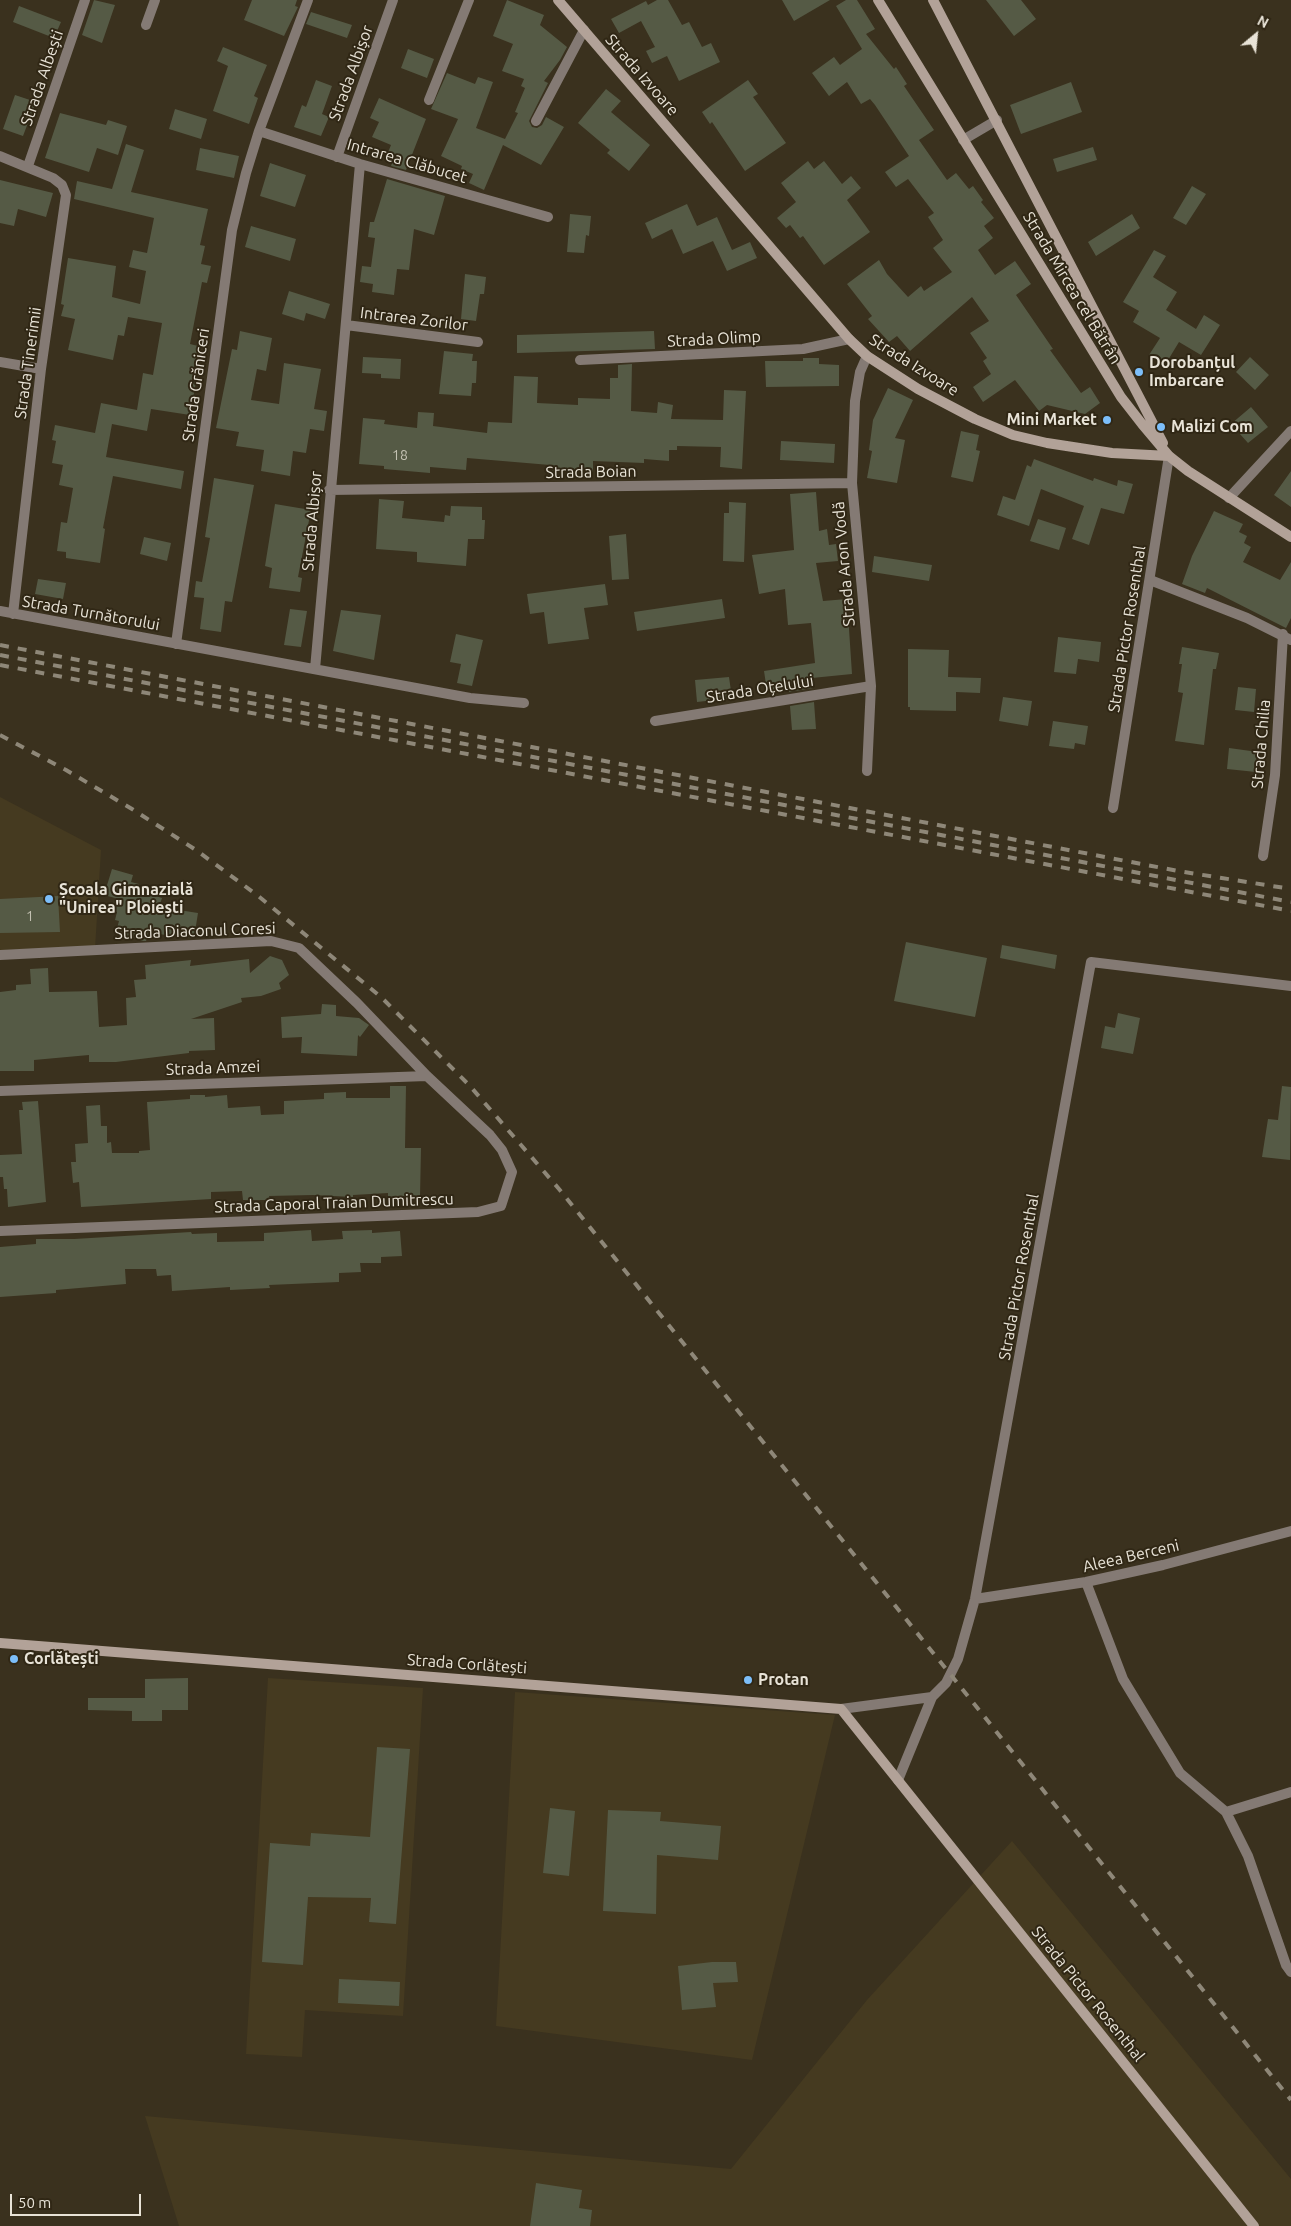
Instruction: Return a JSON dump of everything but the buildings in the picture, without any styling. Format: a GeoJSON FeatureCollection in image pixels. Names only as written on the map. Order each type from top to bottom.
{"type":"FeatureCollection","features":[{"type":"Feature","properties":{"kind":"street","name":"Strada Albești"},"geometry":{"type":"LineString","coordinates":[[28,166],[85,0]]}},
{"type":"Feature","properties":{"kind":"street"},"geometry":{"type":"LineString","coordinates":[[146,25],[155,0]]}},
{"type":"Feature","properties":{"kind":"street","name":"Strada Grăniceri"},"geometry":{"type":"LineString","coordinates":[[176,644],[232,230],[259,131],[308,0]]}},
{"type":"Feature","properties":{"kind":"street","name":"Strada Albișor"},"geometry":{"type":"LineString","coordinates":[[336,156],[393,0]]}},
{"type":"Feature","properties":{"kind":"street"},"geometry":{"type":"LineString","coordinates":[[429,100],[469,0]]}},
{"type":"Feature","properties":{"kind":"street","name":"Strada Izvoare"},"geometry":{"type":"LineString","coordinates":[[558,0],[848,339],[868,356],[918,389],[975,419],[1013,435],[1048,443],[1112,453],[1169,456]]}},
{"type":"Feature","properties":{"kind":"street","name":"Strada Mircea cel Bătrân"},"geometry":{"type":"LineString","coordinates":[[878,0],[1121,397],[1169,456]]}},
{"type":"Feature","properties":{"kind":"street","name":"Strada Mircea cel Bătrân"},"geometry":{"type":"LineString","coordinates":[[933,0],[1144,402],[1169,456]]}},
{"type":"Feature","properties":{"kind":"street"},"geometry":{"type":"LineString","coordinates":[[536,122],[584,30]]}},
{"type":"Feature","properties":{"kind":"street"},"geometry":{"type":"LineString","coordinates":[[963,140],[997,120]]}},
{"type":"Feature","properties":{"kind":"street","name":"Intrarea Clăbucet"},"geometry":{"type":"LineString","coordinates":[[259,131],[360,164],[548,217]]}},
{"type":"Feature","properties":{"kind":"street","name":"Strada Tinerimii"},"geometry":{"type":"LineString","coordinates":[[0,156],[53,178],[62,186],[66,195],[41,368],[13,614]]}},
{"type":"Feature","properties":{"kind":"street","name":"Strada Albișor"},"geometry":{"type":"LineString","coordinates":[[315,669],[329,490],[360,164]]}},
{"type":"Feature","properties":{"kind":"street","name":"Intrarea Zorilor"},"geometry":{"type":"LineString","coordinates":[[346,325],[478,342]]}},
{"type":"Feature","properties":{"kind":"street","name":"Strada Olimp"},"geometry":{"type":"LineString","coordinates":[[580,360],[803,349],[848,339]]}},
{"type":"Feature","properties":{"kind":"street","name":"Strada Aron Vodă"},"geometry":{"type":"LineString","coordinates":[[867,771],[871,686],[852,483],[855,401],[860,372],[868,356]]}},
{"type":"Feature","properties":{"kind":"street"},"geometry":{"type":"LineString","coordinates":[[0,362],[41,368]]}},
{"type":"Feature","properties":{"kind":"street"},"geometry":{"type":"LineString","coordinates":[[1229,498],[1291,431]]}},
{"type":"Feature","properties":{"kind":"street"},"geometry":{"type":"LineString","coordinates":[[1169,456],[1229,498],[1291,537]]}},
{"type":"Feature","properties":{"kind":"street","name":"Strada Pictor Rosenthal"},"geometry":{"type":"LineString","coordinates":[[1113,808],[1169,456]]}},
{"type":"Feature","properties":{"kind":"street","name":"Strada Boian"},"geometry":{"type":"LineString","coordinates":[[329,490],[852,483]]}},
{"type":"Feature","properties":{"kind":"street"},"geometry":{"type":"LineString","coordinates":[[1150,580],[1287,637]]}},
{"type":"Feature","properties":{"kind":"street","name":"Strada Turnătorului"},"geometry":{"type":"LineString","coordinates":[[0,611],[176,644]]}},
{"type":"Feature","properties":{"kind":"street","name":"Strada Chilia"},"geometry":{"type":"LineString","coordinates":[[1263,856],[1275,775],[1287,637]]}},
{"type":"Feature","properties":{"kind":"street"},"geometry":{"type":"LineString","coordinates":[[176,644],[470,698],[524,703]]}},
{"type":"Feature","properties":{"kind":"street","name":"Strada Oțelului"},"geometry":{"type":"LineString","coordinates":[[655,721],[871,686]]}},
{"type":"Feature","properties":{"kind":"street","name":"Strada Diaconul Coresi"},"geometry":{"type":"LineString","coordinates":[[0,955],[270,941],[285,943],[299,948],[314,961],[427,1076]]}},
{"type":"Feature","properties":{"kind":"street","name":"Strada Pictor Rosenthal"},"geometry":{"type":"LineString","coordinates":[[898,1780],[932,1697],[951,1675],[975,1599],[1091,962],[1291,986]]}},
{"type":"Feature","properties":{"kind":"street","name":"Strada Amzei"},"geometry":{"type":"LineString","coordinates":[[0,1090],[427,1076]]}},
{"type":"Feature","properties":{"kind":"street","name":"Strada Caporal Traian Dumitrescu"},"geometry":{"type":"LineString","coordinates":[[0,1230],[478,1212],[502,1206],[512,1172],[502,1150],[490,1135],[427,1076]]}},
{"type":"Feature","properties":{"kind":"street","name":"Aleea Berceni"},"geometry":{"type":"LineString","coordinates":[[975,1599],[1086,1582],[1163,1565],[1291,1531]]}},
{"type":"Feature","properties":{"kind":"street"},"geometry":{"type":"LineString","coordinates":[[1086,1582],[1123,1679],[1133,1696],[1180,1773],[1226,1812],[1248,1856],[1286,1965],[1291,1972]]}},
{"type":"Feature","properties":{"kind":"street","name":"Strada Corlătești"},"geometry":{"type":"LineString","coordinates":[[0,1643],[841,1709],[932,1697]]}},
{"type":"Feature","properties":{"kind":"street","name":"Strada Pictor Rosenthal"},"geometry":{"type":"LineString","coordinates":[[841,1709],[1254,2226]]}},
{"type":"Feature","properties":{"kind":"street"},"geometry":{"type":"LineString","coordinates":[[1226,1812],[1291,1792]]}},
{"type":"Feature","properties":{"kind":"shaded area","name":"Școala Gimnazială \"Unirea\" Ploiești"},"geometry":{"type":"Polygon","coordinates":[[[0,797],[101,850],[95,949],[0,950],[0,797]]]}},
{"type":"Feature","properties":{"kind":"shaded area"},"geometry":{"type":"Polygon","coordinates":[[[268,1678],[423,1688],[403,2016],[305,2010],[302,2057],[246,2054],[268,1678]]]}},
{"type":"Feature","properties":{"kind":"shaded area"},"geometry":{"type":"Polygon","coordinates":[[[515,1692],[835,1715],[752,2060],[496,2026],[515,1692]]]}},
{"type":"Feature","properties":{"kind":"shaded area"},"geometry":{"type":"Polygon","coordinates":[[[1012,1841],[1291,2179],[1291,2226],[179,2226],[145,2116],[731,2169],[867,2000],[1012,1841]]]}},
{"type":"Feature","properties":{"kind":"railway"},"geometry":{"type":"LineString","coordinates":[[0,645],[1178,871],[1291,889]]}},
{"type":"Feature","properties":{"kind":"railway"},"geometry":{"type":"LineString","coordinates":[[0,655],[1291,902]]}},
{"type":"Feature","properties":{"kind":"railway"},"geometry":{"type":"LineString","coordinates":[[0,665],[1291,911]]}},
{"type":"Feature","properties":{"kind":"railway"},"geometry":{"type":"LineString","coordinates":[[0,735],[66,770],[132,809],[196,850],[257,895],[381,997],[470,1086],[559,1189],[1291,2100]]}},
{"type":"Feature","properties":{"kind":"place","name":"Dorobanțul Imbarcare"},"geometry":{"type":"Point","coordinates":[1139,372]}},
{"type":"Feature","properties":{"kind":"place","name":"Mini Market"},"geometry":{"type":"Point","coordinates":[1107,420]}},
{"type":"Feature","properties":{"kind":"place","name":"Malizi Com"},"geometry":{"type":"Point","coordinates":[1161,427]}},
{"type":"Feature","properties":{"kind":"place","name":"Școala Gimnazială \"Unirea\" Ploiești"},"geometry":{"type":"Point","coordinates":[49,899]}},
{"type":"Feature","properties":{"kind":"place","name":"Corlătești"},"geometry":{"type":"Point","coordinates":[14,1659]}},
{"type":"Feature","properties":{"kind":"place","name":"Protan"},"geometry":{"type":"Point","coordinates":[748,1680]}}]}
